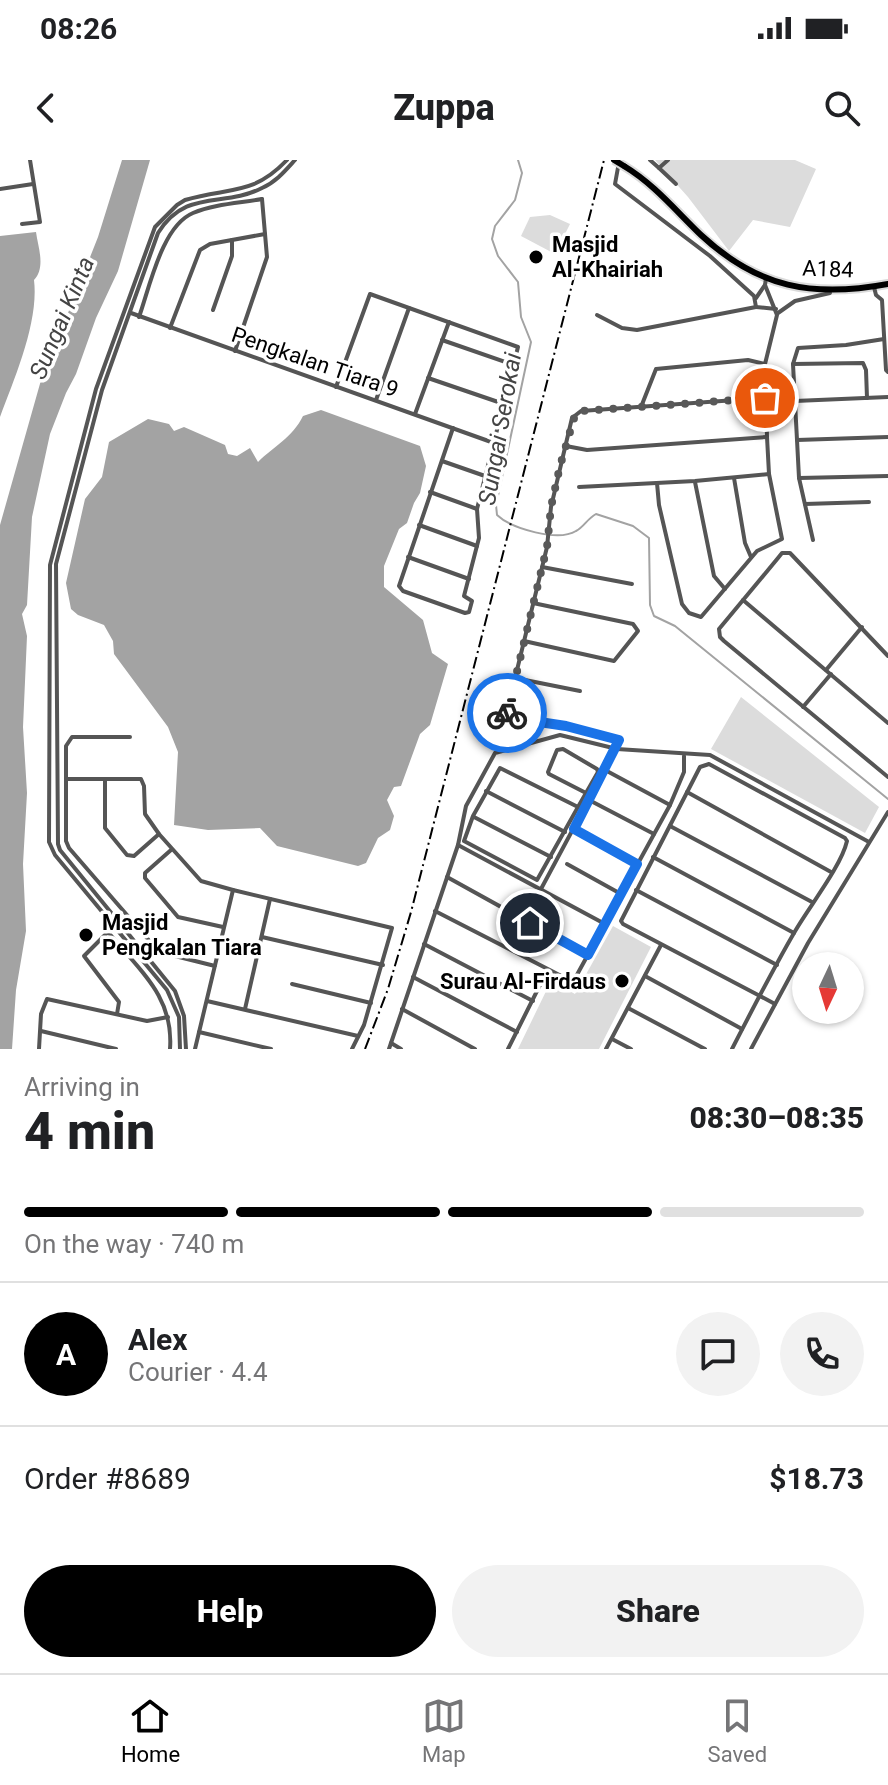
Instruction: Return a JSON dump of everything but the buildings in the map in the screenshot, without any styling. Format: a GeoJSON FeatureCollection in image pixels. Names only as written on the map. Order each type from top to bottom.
{"type":"FeatureCollection","features":[{"type":"Feature","properties":{"kind":"main road","name":"A184"},"geometry":{"type":"LineString","coordinates":[[619,162],[658,190],[716,248],[766,282],[829,292],[888,284]]}},
{"type":"Feature","properties":{"kind":"street"},"geometry":{"type":"LineString","coordinates":[[22,224],[40,222],[30,160]]}},
{"type":"Feature","properties":{"kind":"street"},"geometry":{"type":"LineString","coordinates":[[259,187],[287,160]]}},
{"type":"Feature","properties":{"kind":"street"},"geometry":{"type":"LineString","coordinates":[[183,1049],[184,1016],[175,991],[55,855],[49,842],[50,565],[96,389],[127,312],[155,227],[185,200],[259,187],[277,180],[295,160]]}},
{"type":"Feature","properties":{"kind":"street"},"geometry":{"type":"LineString","coordinates":[[650,160],[676,184]]}},
{"type":"Feature","properties":{"kind":"street"},"geometry":{"type":"LineString","coordinates":[[659,168],[668,160]]}},
{"type":"Feature","properties":{"kind":"street"},"geometry":{"type":"LineString","coordinates":[[619,162],[615,184],[710,256],[756,298]]}},
{"type":"Feature","properties":{"kind":"street"},"geometry":{"type":"LineString","coordinates":[[0,189],[33,184]]}},
{"type":"Feature","properties":{"kind":"street"},"geometry":{"type":"LineString","coordinates":[[235,351],[267,257],[259,187]]}},
{"type":"Feature","properties":{"kind":"street"},"geometry":{"type":"LineString","coordinates":[[139,317],[163,250],[177,224],[198,211],[262,199]]}},
{"type":"Feature","properties":{"kind":"street"},"geometry":{"type":"LineString","coordinates":[[170,328],[200,250],[210,244],[265,234]]}},
{"type":"Feature","properties":{"kind":"street"},"geometry":{"type":"LineString","coordinates":[[213,310],[232,256],[232,240]]}},
{"type":"Feature","properties":{"kind":"street"},"geometry":{"type":"LineString","coordinates":[[756,307],[756,298],[766,282]]}},
{"type":"Feature","properties":{"kind":"street"},"geometry":{"type":"LineString","coordinates":[[657,483],[659,505],[682,604],[696,616],[706,614],[761,547],[782,539],[769,474],[765,364],[776,312],[766,282]]}},
{"type":"Feature","properties":{"kind":"street"},"geometry":{"type":"LineString","coordinates":[[874,287],[876,295],[885,300],[888,372]]}},
{"type":"Feature","properties":{"kind":"street"},"geometry":{"type":"LineString","coordinates":[[597,315],[622,328],[637,330],[756,307],[776,312],[795,301],[830,293]]}},
{"type":"Feature","properties":{"kind":"street"},"geometry":{"type":"LineString","coordinates":[[336,387],[370,294],[517,346],[477,509],[477,546],[464,596],[472,601],[469,612],[465,613],[403,591],[399,583],[453,428]]}},
{"type":"Feature","properties":{"kind":"street"},"geometry":{"type":"LineString","coordinates":[[375,401],[409,308]]}},
{"type":"Feature","properties":{"kind":"street","name":"Pengkalan Tiara 9"},"geometry":{"type":"LineString","coordinates":[[127,312],[494,443]]}},
{"type":"Feature","properties":{"kind":"street"},"geometry":{"type":"LineString","coordinates":[[415,414],[449,322]]}},
{"type":"Feature","properties":{"kind":"street"},"geometry":{"type":"LineString","coordinates":[[813,540],[799,478],[793,364],[798,348],[846,345],[886,337]]}},
{"type":"Feature","properties":{"kind":"street"},"geometry":{"type":"LineString","coordinates":[[442,340],[514,365]]}},
{"type":"Feature","properties":{"kind":"street"},"geometry":{"type":"LineString","coordinates":[[641,407],[652,372],[659,368],[748,360],[765,364]]}},
{"type":"Feature","properties":{"kind":"street"},"geometry":{"type":"LineString","coordinates":[[793,364],[863,363],[867,398]]}},
{"type":"Feature","properties":{"kind":"street"},"geometry":{"type":"LineString","coordinates":[[428,378],[504,404]]}},
{"type":"Feature","properties":{"kind":"street"},"geometry":{"type":"LineString","coordinates":[[795,401],[888,397]]}},
{"type":"Feature","properties":{"kind":"street"},"geometry":{"type":"LineString","coordinates":[[578,807],[503,769],[497,771],[486,791],[464,841],[539,879],[574,829],[617,749],[619,740],[508,715],[547,547],[572,418],[576,413],[765,398]]}},
{"type":"Feature","properties":{"kind":"street"},"geometry":{"type":"LineString","coordinates":[[565,446],[587,450],[767,437]]}},
{"type":"Feature","properties":{"kind":"street"},"geometry":{"type":"LineString","coordinates":[[797,440],[888,437]]}},
{"type":"Feature","properties":{"kind":"street"},"geometry":{"type":"LineString","coordinates":[[441,461],[485,476]]}},
{"type":"Feature","properties":{"kind":"street"},"geometry":{"type":"LineString","coordinates":[[579,487],[769,474]]}},
{"type":"Feature","properties":{"kind":"street"},"geometry":{"type":"LineString","coordinates":[[799,478],[888,476]]}},
{"type":"Feature","properties":{"kind":"street"},"geometry":{"type":"LineString","coordinates":[[734,478],[745,543],[751,557]]}},
{"type":"Feature","properties":{"kind":"street"},"geometry":{"type":"LineString","coordinates":[[695,481],[714,576],[725,589]]}},
{"type":"Feature","properties":{"kind":"street"},"geometry":{"type":"LineString","coordinates":[[430,492],[477,509]]}},
{"type":"Feature","properties":{"kind":"street"},"geometry":{"type":"LineString","coordinates":[[805,504],[869,502]]}},
{"type":"Feature","properties":{"kind":"street"},"geometry":{"type":"LineString","coordinates":[[419,525],[477,546]]}},
{"type":"Feature","properties":{"kind":"street"},"geometry":{"type":"LineString","coordinates":[[887,777],[724,641],[719,629],[782,553],[790,553],[888,656]]}},
{"type":"Feature","properties":{"kind":"street"},"geometry":{"type":"LineString","coordinates":[[408,557],[469,579]]}},
{"type":"Feature","properties":{"kind":"street"},"geometry":{"type":"LineString","coordinates":[[542,567],[632,584]]}},
{"type":"Feature","properties":{"kind":"street"},"geometry":{"type":"LineString","coordinates":[[742,600],[888,723]]}},
{"type":"Feature","properties":{"kind":"street"},"geometry":{"type":"LineString","coordinates":[[524,641],[614,661],[637,635],[638,627],[533,603]]}},
{"type":"Feature","properties":{"kind":"street"},"geometry":{"type":"LineString","coordinates":[[803,707],[862,627]]}},
{"type":"Feature","properties":{"kind":"street"},"geometry":{"type":"LineString","coordinates":[[515,678],[580,691]]}},
{"type":"Feature","properties":{"kind":"street"},"geometry":{"type":"LineString","coordinates":[[401,1049],[390,1046],[458,845],[466,806],[495,753],[560,735],[617,749],[710,755],[869,842]]}},
{"type":"Feature","properties":{"kind":"street"},"geometry":{"type":"LineString","coordinates":[[130,737],[72,737],[66,744],[67,844],[159,952],[215,966]]}},
{"type":"Feature","properties":{"kind":"street"},"geometry":{"type":"LineString","coordinates":[[541,889],[578,807],[589,797],[597,769],[563,749],[557,750],[548,772],[589,797],[654,834]]}},
{"type":"Feature","properties":{"kind":"street"},"geometry":{"type":"LineString","coordinates":[[435,911],[573,982],[670,805],[684,772],[684,755]]}},
{"type":"Feature","properties":{"kind":"street"},"geometry":{"type":"LineString","coordinates":[[732,1049],[742,1029],[760,996],[777,965],[794,933],[846,845],[845,838],[709,764],[700,767],[620,918],[623,924],[662,944],[760,996],[775,1004]]}},
{"type":"Feature","properties":{"kind":"street"},"geometry":{"type":"LineString","coordinates":[[605,770],[670,805]]}},
{"type":"Feature","properties":{"kind":"street"},"geometry":{"type":"LineString","coordinates":[[105,779],[105,828],[127,855],[134,856],[159,834]]}},
{"type":"Feature","properties":{"kind":"street"},"geometry":{"type":"LineString","coordinates":[[66,781],[141,779],[146,818],[201,881],[390,926],[392,934],[383,965],[352,1049]]}},
{"type":"Feature","properties":{"kind":"street"},"geometry":{"type":"LineString","coordinates":[[486,791],[565,832]]}},
{"type":"Feature","properties":{"kind":"street"},"geometry":{"type":"LineString","coordinates":[[687,792],[831,872]]}},
{"type":"Feature","properties":{"kind":"street"},"geometry":{"type":"LineString","coordinates":[[751,1049],[808,943],[888,812]]}},
{"type":"Feature","properties":{"kind":"street"},"geometry":{"type":"LineString","coordinates":[[473,816],[554,858]]}},
{"type":"Feature","properties":{"kind":"street"},"geometry":{"type":"LineString","coordinates":[[670,826],[812,902]]}},
{"type":"Feature","properties":{"kind":"street"},"geometry":{"type":"LineString","coordinates":[[574,829],[637,864]]}},
{"type":"Feature","properties":{"kind":"street"},"geometry":{"type":"LineString","coordinates":[[458,845],[605,924]]}},
{"type":"Feature","properties":{"kind":"street"},"geometry":{"type":"LineString","coordinates":[[172,849],[145,873],[145,878],[178,917],[223,927]]}},
{"type":"Feature","properties":{"kind":"street"},"geometry":{"type":"LineString","coordinates":[[653,857],[794,933]]}},
{"type":"Feature","properties":{"kind":"street"},"geometry":{"type":"LineString","coordinates":[[567,864],[621,894]]}},
{"type":"Feature","properties":{"kind":"street"},"geometry":{"type":"LineString","coordinates":[[447,877],[588,955]]}},
{"type":"Feature","properties":{"kind":"street"},"geometry":{"type":"LineString","coordinates":[[195,1049],[233,890]]}},
{"type":"Feature","properties":{"kind":"street"},"geometry":{"type":"LineString","coordinates":[[636,890],[777,965]]}},
{"type":"Feature","properties":{"kind":"street"},"geometry":{"type":"LineString","coordinates":[[96,898],[105,892]]}},
{"type":"Feature","properties":{"kind":"street"},"geometry":{"type":"LineString","coordinates":[[96,898],[159,978],[174,1003],[183,1049]]}},
{"type":"Feature","properties":{"kind":"street"},"geometry":{"type":"LineString","coordinates":[[245,1009],[270,899]]}},
{"type":"Feature","properties":{"kind":"street"},"geometry":{"type":"LineString","coordinates":[[115,925],[84,954],[85,961],[119,1002],[117,1014]]}},
{"type":"Feature","properties":{"kind":"street"},"geometry":{"type":"LineString","coordinates":[[108,932],[158,992],[171,1030],[170,1049]]}},
{"type":"Feature","properties":{"kind":"street"},"geometry":{"type":"LineString","coordinates":[[262,937],[383,965]]}},
{"type":"Feature","properties":{"kind":"street"},"geometry":{"type":"LineString","coordinates":[[424,944],[533,1001]]}},
{"type":"Feature","properties":{"kind":"street"},"geometry":{"type":"LineString","coordinates":[[606,1049],[662,944]]}},
{"type":"Feature","properties":{"kind":"street"},"geometry":{"type":"LineString","coordinates":[[508,1049],[547,971]]}},
{"type":"Feature","properties":{"kind":"street"},"geometry":{"type":"LineString","coordinates":[[645,976],[742,1029]]}},
{"type":"Feature","properties":{"kind":"street"},"geometry":{"type":"LineString","coordinates":[[413,977],[517,1032]]}},
{"type":"Feature","properties":{"kind":"street"},"geometry":{"type":"LineString","coordinates":[[292,984],[371,1003]]}},
{"type":"Feature","properties":{"kind":"street"},"geometry":{"type":"LineString","coordinates":[[39,1049],[41,1014],[47,999],[147,1021],[168,1017]]}},
{"type":"Feature","properties":{"kind":"street"},"geometry":{"type":"LineString","coordinates":[[207,1001],[358,1036]]}},
{"type":"Feature","properties":{"kind":"street"},"geometry":{"type":"LineString","coordinates":[[628,1008],[705,1049]]}},
{"type":"Feature","properties":{"kind":"street"},"geometry":{"type":"LineString","coordinates":[[402,1009],[475,1049]]}},
{"type":"Feature","properties":{"kind":"street"},"geometry":{"type":"LineString","coordinates":[[41,1031],[116,1049]]}},
{"type":"Feature","properties":{"kind":"street"},"geometry":{"type":"LineString","coordinates":[[199,1032],[271,1049]]}},
{"type":"Feature","properties":{"kind":"street"},"geometry":{"type":"LineString","coordinates":[[612,1039],[631,1049]]}},
{"type":"Feature","properties":{"kind":"shaded area","name":"Sungai Kinta"},"geometry":{"type":"Polygon","coordinates":[[[122,160],[150,160],[118,271],[50,434],[32,517],[27,605],[22,614],[27,636],[23,727],[27,793],[23,864],[26,931],[16,990],[12,1049],[0,1049],[0,525],[47,359],[98,237],[122,160]]]}},
{"type":"Feature","properties":{"kind":"shaded area"},"geometry":{"type":"Polygon","coordinates":[[[655,160],[795,160],[816,169],[790,227],[753,220],[729,251],[655,160]]]}},
{"type":"Feature","properties":{"kind":"shaded area"},"geometry":{"type":"Polygon","coordinates":[[[550,215],[570,224],[555,254],[521,236],[530,217],[550,215]]]}},
{"type":"Feature","properties":{"kind":"shaded area"},"geometry":{"type":"Polygon","coordinates":[[[36,232],[40,269],[34,280],[33,314],[19,367],[0,417],[0,236],[36,232]]]}},
{"type":"Feature","properties":{"kind":"shaded area"},"geometry":{"type":"Polygon","coordinates":[[[321,410],[420,446],[426,466],[420,493],[407,523],[399,529],[384,566],[384,587],[423,620],[432,653],[448,664],[430,725],[420,734],[401,786],[394,787],[387,800],[394,816],[390,830],[378,838],[366,863],[358,866],[277,846],[260,828],[208,830],[174,825],[178,752],[168,727],[114,654],[113,641],[104,625],[71,609],[66,583],[85,499],[102,477],[109,442],[148,419],[169,424],[174,431],[184,427],[225,445],[228,454],[237,456],[250,448],[258,462],[288,436],[303,416],[321,410]]]}},
{"type":"Feature","properties":{"kind":"shaded area"},"geometry":{"type":"Polygon","coordinates":[[[741,697],[879,807],[865,833],[711,749],[741,697]]]}},
{"type":"Feature","properties":{"kind":"shaded area"},"geometry":{"type":"Polygon","coordinates":[[[613,926],[651,947],[599,1049],[518,1049],[551,981],[575,994],[613,926]]]}},
{"type":"Feature","properties":{"kind":"waterway","name":"Sungai Serokai"},"geometry":{"type":"LineString","coordinates":[[518,160],[522,173],[515,200],[495,226],[492,239],[498,256],[518,282],[521,317],[531,342],[496,505],[497,515],[524,529],[558,535],[576,531],[596,514],[633,526],[649,538],[650,605],[654,616],[675,626],[888,799]]}},
{"type":"Feature","properties":{"kind":"railway"},"geometry":{"type":"LineString","coordinates":[[365,1049],[388,989],[411,912],[604,160]]}},
{"type":"Feature","properties":{"kind":"way so far"},"geometry":{"type":"LineString","coordinates":[[507,713],[547,547],[560,466],[576,413],[765,398]]}},
{"type":"Feature","properties":{"kind":"place","name":"Masjid Al-Khairiah"},"geometry":{"type":"Point","coordinates":[536,257]}},
{"type":"Feature","properties":{"kind":"place","name":"Masjid Pengkalan Tiara"},"geometry":{"type":"Point","coordinates":[86,935]}},
{"type":"Feature","properties":{"kind":"place","name":"Surau Al-Firdaus"},"geometry":{"type":"Point","coordinates":[622,981]}},
{"type":"Feature","properties":{"kind":"route"},"geometry":{"type":"LineString","coordinates":[[507,713],[513,718],[566,726],[619,740],[574,829],[637,864],[588,955],[530,923]]}}]}
